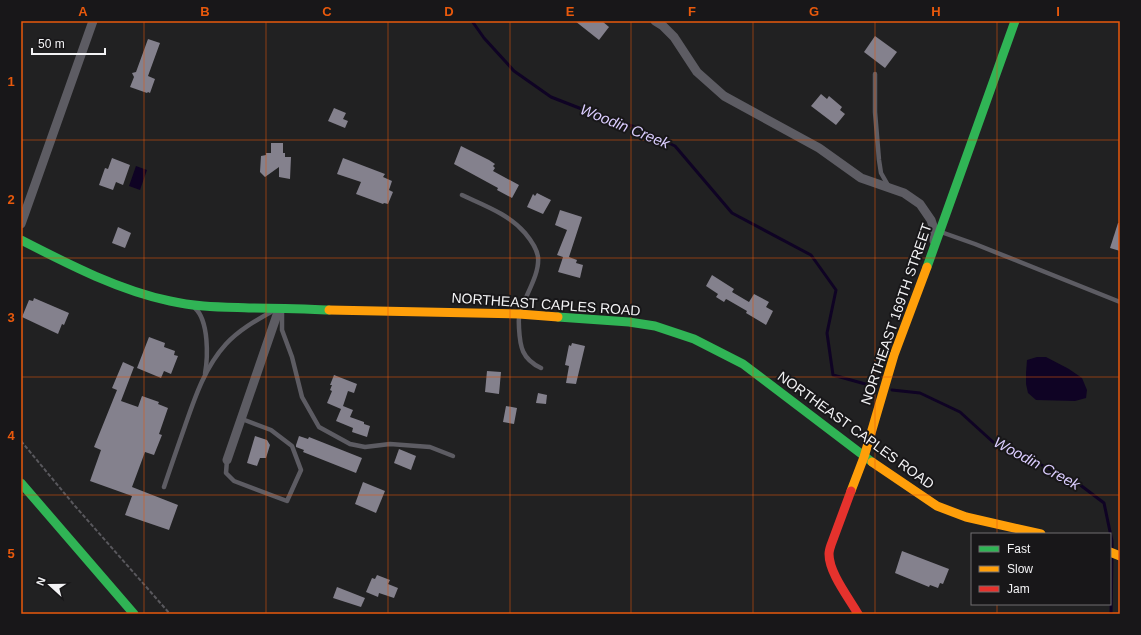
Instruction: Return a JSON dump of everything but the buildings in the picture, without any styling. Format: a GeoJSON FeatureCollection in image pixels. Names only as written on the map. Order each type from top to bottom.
{"type":"FeatureCollection","features":[{"type":"Feature","properties":{"kind":"main road","name":"NORTHEAST 169TH STREET"},"geometry":{"type":"LineString","coordinates":[[858,614],[835,574],[829,555],[864,457],[894,355],[913,308],[1016,21]]}},
{"type":"Feature","properties":{"kind":"main road","name":"NORTHEAST CAPLES ROAD"},"geometry":{"type":"LineString","coordinates":[[21,240],[119,285],[144,294],[189,305],[279,309],[519,314],[629,322],[654,326],[694,339],[743,364],[864,457],[937,506],[966,517],[1036,533]]}},
{"type":"Feature","properties":{"kind":"main road"},"geometry":{"type":"LineString","coordinates":[[21,483],[134,614]]}},
{"type":"Feature","properties":{"kind":"street"},"geometry":{"type":"LineString","coordinates":[[21,224],[93,21]]}},
{"type":"Feature","properties":{"kind":"street"},"geometry":{"type":"LineString","coordinates":[[655,21],[663,26],[674,37],[697,72],[724,96],[819,148],[861,178],[904,193],[920,204],[931,220],[935,232],[934,247]]}},
{"type":"Feature","properties":{"kind":"street"},"geometry":{"type":"LineString","coordinates":[[227,460],[279,309]]}},
{"type":"Feature","properties":{"kind":"lane"},"geometry":{"type":"LineString","coordinates":[[875,74],[875,112],[879,160],[881,173],[890,189]]}},
{"type":"Feature","properties":{"kind":"lane"},"geometry":{"type":"LineString","coordinates":[[462,195],[508,218],[525,233],[533,245],[538,256],[536,271],[519,314],[520,342],[526,356],[533,364],[541,368]]}},
{"type":"Feature","properties":{"kind":"lane"},"geometry":{"type":"LineString","coordinates":[[940,231],[1120,302]]}},
{"type":"Feature","properties":{"kind":"lane"},"geometry":{"type":"LineString","coordinates":[[189,305],[198,311],[206,335],[207,362],[204,377]]}},
{"type":"Feature","properties":{"kind":"lane"},"geometry":{"type":"LineString","coordinates":[[164,487],[196,395],[204,377],[214,361],[226,345],[240,332],[254,322],[279,309],[282,330],[292,357],[302,397],[319,427],[350,444],[365,447],[390,444],[430,447],[453,456]]}},
{"type":"Feature","properties":{"kind":"lane"},"geometry":{"type":"LineString","coordinates":[[227,460],[226,473],[234,481],[288,501],[301,470],[292,446],[271,430],[242,419]]}},
{"type":"Feature","properties":{"kind":"path"},"geometry":{"type":"LineString","coordinates":[[21,441],[75,506],[170,614]]}},
{"type":"Feature","properties":{"kind":"shaded area"},"geometry":{"type":"Polygon","coordinates":[[[136,166],[147,170],[140,190],[129,186],[136,166]]]}},
{"type":"Feature","properties":{"kind":"shaded area"},"geometry":{"type":"Polygon","coordinates":[[[1037,357],[1046,357],[1069,369],[1082,378],[1087,390],[1086,398],[1075,401],[1036,400],[1028,393],[1026,373],[1027,360],[1037,357]]]}},
{"type":"Feature","properties":{"kind":"waterway","name":"Woodin Creek"},"geometry":{"type":"LineString","coordinates":[[472,21],[484,38],[514,71],[551,97],[592,113],[635,127],[675,146],[732,213],[811,255],[836,290],[827,333],[833,375],[876,387]]}},
{"type":"Feature","properties":{"kind":"waterway","name":"Woodin Creek"},"geometry":{"type":"LineString","coordinates":[[892,390],[920,393],[960,412],[993,442],[1075,481],[1104,503],[1110,533]]}},
{"type":"Feature","properties":{"kind":"waterway","name":"Woodin Creek"},"geometry":{"type":"LineString","coordinates":[[1111,536],[1112,550]]}},
{"type":"Feature","properties":{"kind":"waterway","name":"Woodin Creek"},"geometry":{"type":"LineString","coordinates":[[1111,614],[1112,557]]}},
{"type":"Feature","properties":{"kind":"traffic: fast"},"geometry":{"type":"LineString","coordinates":[[927,267],[1015,21]]}},
{"type":"Feature","properties":{"kind":"traffic: fast"},"geometry":{"type":"LineString","coordinates":[[21,240],[75,267],[112,283],[170,301],[210,306],[329,310]]}},
{"type":"Feature","properties":{"kind":"traffic: fast"},"geometry":{"type":"LineString","coordinates":[[558,317],[629,322],[655,326],[694,339],[743,364],[872,462]]}},
{"type":"Feature","properties":{"kind":"traffic: fast"},"geometry":{"type":"LineString","coordinates":[[21,483],[134,614]]}},
{"type":"Feature","properties":{"kind":"traffic: slow"},"geometry":{"type":"LineString","coordinates":[[851,491],[864,457],[894,355],[927,267]]}},
{"type":"Feature","properties":{"kind":"traffic: slow"},"geometry":{"type":"LineString","coordinates":[[329,310],[519,314],[558,317]]}},
{"type":"Feature","properties":{"kind":"traffic: slow"},"geometry":{"type":"LineString","coordinates":[[872,462],[937,506],[966,517],[1037,533]]}},
{"type":"Feature","properties":{"kind":"traffic: slow"},"geometry":{"type":"LineString","coordinates":[[1111,552],[1120,556]]}},
{"type":"Feature","properties":{"kind":"traffic: jam"},"geometry":{"type":"LineString","coordinates":[[851,491],[829,554],[832,569],[858,614]]}}]}
